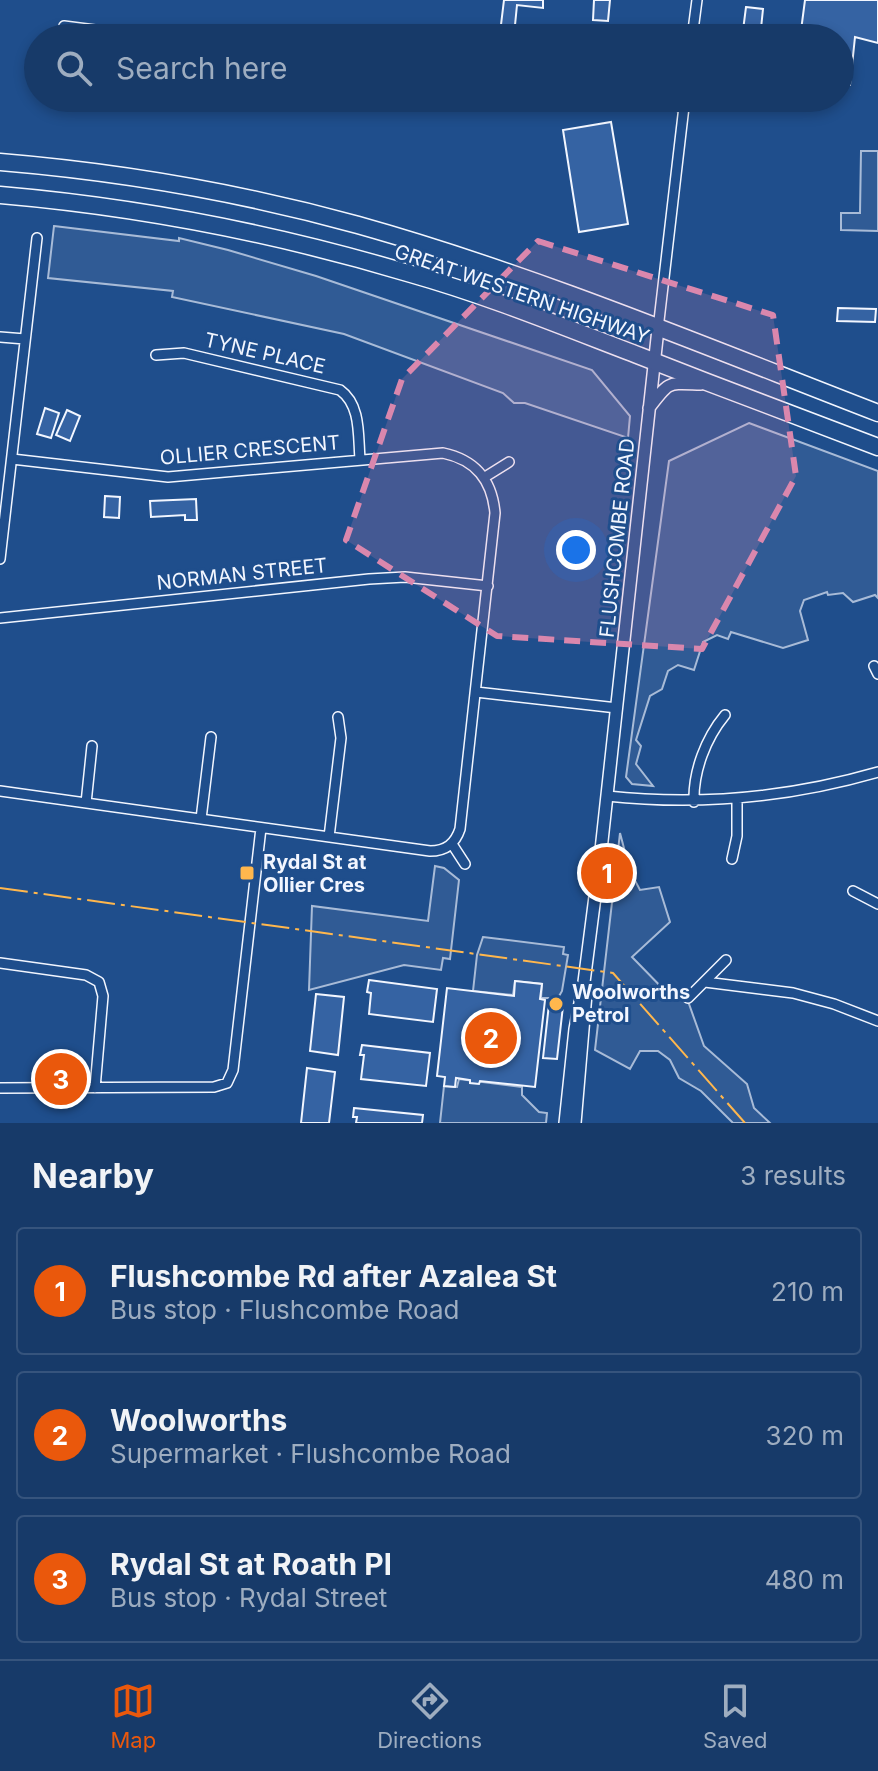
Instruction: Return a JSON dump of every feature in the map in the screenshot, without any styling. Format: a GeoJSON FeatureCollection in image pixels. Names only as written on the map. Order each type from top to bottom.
{"type":"FeatureCollection","features":[{"type":"Feature","properties":{"kind":"highway","name":"GREAT WESTERN HIGHWAY"},"geometry":{"type":"LineString","coordinates":[[0,162],[143,179],[243,198],[357,225],[471,260],[878,413]]}},
{"type":"Feature","properties":{"kind":"highway","name":"GREAT WESTERN HIGHWAY"},"geometry":{"type":"LineString","coordinates":[[0,195],[108,207],[304,245],[412,274],[529,313],[878,447]]}},
{"type":"Feature","properties":{"kind":"street"},"geometry":{"type":"LineString","coordinates":[[694,24],[697,0]]}},
{"type":"Feature","properties":{"kind":"street","name":"FLUSHCOMBE ROAD"},"geometry":{"type":"LineString","coordinates":[[565,1123],[607,796],[684,112]]}},
{"type":"Feature","properties":{"kind":"street"},"geometry":{"type":"LineString","coordinates":[[0,559],[37,238]]}},
{"type":"Feature","properties":{"kind":"street"},"geometry":{"type":"LineString","coordinates":[[0,337],[25,339]]}},
{"type":"Feature","properties":{"kind":"street","name":"TYNE PLACE"},"geometry":{"type":"LineString","coordinates":[[156,355],[184,353],[340,390],[349,397],[355,409],[360,459]]}},
{"type":"Feature","properties":{"kind":"street"},"geometry":{"type":"LineString","coordinates":[[649,408],[662,390],[671,384],[713,384]]}},
{"type":"Feature","properties":{"kind":"street","name":"OLLIER CRESCENT"},"geometry":{"type":"LineString","coordinates":[[12,459],[168,477],[443,453],[474,465],[485,477]]}},
{"type":"Feature","properties":{"kind":"street"},"geometry":{"type":"LineString","coordinates":[[0,791],[430,851],[452,844],[460,829],[495,513],[485,477],[509,462]]}},
{"type":"Feature","properties":{"kind":"street","name":"NORMAN STREET"},"geometry":{"type":"LineString","coordinates":[[0,618],[381,578],[405,577],[488,586]]}},
{"type":"Feature","properties":{"kind":"street"},"geometry":{"type":"LineString","coordinates":[[476,692],[617,708]]}},
{"type":"Feature","properties":{"kind":"street"},"geometry":{"type":"LineString","coordinates":[[694,802],[697,771],[712,731],[725,715]]}},
{"type":"Feature","properties":{"kind":"street"},"geometry":{"type":"LineString","coordinates":[[329,837],[341,738],[338,717]]}},
{"type":"Feature","properties":{"kind":"street"},"geometry":{"type":"LineString","coordinates":[[201,819],[211,737]]}},
{"type":"Feature","properties":{"kind":"street"},"geometry":{"type":"LineString","coordinates":[[86,803],[92,746]]}},
{"type":"Feature","properties":{"kind":"street"},"geometry":{"type":"LineString","coordinates":[[607,796],[694,802],[737,800],[805,790],[878,772]]}},
{"type":"Feature","properties":{"kind":"street"},"geometry":{"type":"LineString","coordinates":[[732,859],[737,836],[737,800]]}},
{"type":"Feature","properties":{"kind":"street"},"geometry":{"type":"LineString","coordinates":[[0,1088],[229,1085],[261,828]]}},
{"type":"Feature","properties":{"kind":"street"},"geometry":{"type":"LineString","coordinates":[[452,844],[465,864]]}},
{"type":"Feature","properties":{"kind":"street"},"geometry":{"type":"LineString","coordinates":[[853,891],[878,904]]}},
{"type":"Feature","properties":{"kind":"street"},"geometry":{"type":"LineString","coordinates":[[688,998],[726,960]]}},
{"type":"Feature","properties":{"kind":"street"},"geometry":{"type":"LineString","coordinates":[[0,963],[103,979],[95,1088]]}},
{"type":"Feature","properties":{"kind":"street","name":"FLUSHCOMBE ROAD"},"geometry":{"type":"LineString","coordinates":[[575,1123],[585,1016],[584,982]]}},
{"type":"Feature","properties":{"kind":"street"},"geometry":{"type":"LineString","coordinates":[[705,982],[793,993],[878,1021]]}},
{"type":"Feature","properties":{"kind":"highlighted area"},"geometry":{"type":"Polygon","coordinates":[[[538,241],[773,315],[796,476],[702,649],[497,636],[346,540],[402,379],[538,241]]]}},
{"type":"Feature","properties":{"kind":"shaded area"},"geometry":{"type":"Polygon","coordinates":[[[861,151],[878,151],[878,231],[841,230],[841,213],[860,213],[861,151]]]}},
{"type":"Feature","properties":{"kind":"shaded area"},"geometry":{"type":"Polygon","coordinates":[[[54,226],[179,241],[179,238],[228,250],[316,276],[592,370],[630,416],[628,438],[525,403],[514,403],[503,393],[344,334],[172,297],[173,291],[48,278],[54,226]]]}},
{"type":"Feature","properties":{"kind":"shaded area"},"geometry":{"type":"Polygon","coordinates":[[[749,423],[878,471],[878,598],[875,595],[853,602],[843,593],[828,595],[827,592],[804,600],[800,611],[808,640],[783,648],[731,632],[728,639],[717,635],[703,642],[694,670],[678,665],[668,671],[662,689],[650,696],[636,740],[641,746],[636,764],[653,786],[632,784],[626,777],[669,461],[749,423]]]}},
{"type":"Feature","properties":{"kind":"shaded area"},"geometry":{"type":"Polygon","coordinates":[[[620,833],[630,871],[640,890],[659,887],[670,922],[632,957],[672,998],[681,994],[689,1004],[704,1046],[747,1084],[754,1108],[770,1123],[733,1123],[701,1091],[679,1078],[670,1060],[658,1051],[640,1051],[630,1069],[595,1050],[620,833]]]}},
{"type":"Feature","properties":{"kind":"shaded area"},"geometry":{"type":"Polygon","coordinates":[[[435,866],[444,868],[459,880],[450,959],[443,958],[441,970],[404,965],[309,990],[312,906],[428,921],[435,866]]]}},
{"type":"Feature","properties":{"kind":"shaded area"},"geometry":{"type":"Polygon","coordinates":[[[483,937],[564,947],[563,954],[568,955],[558,998],[541,998],[542,984],[515,981],[513,995],[473,991],[477,955],[483,937]]]}},
{"type":"Feature","properties":{"kind":"shaded area"},"geometry":{"type":"Polygon","coordinates":[[[459,1079],[522,1087],[522,1095],[539,1112],[547,1113],[546,1123],[440,1123],[444,1086],[457,1087],[459,1079]]]}},
{"type":"Feature","properties":{"kind":"building"},"geometry":{"type":"Polygon","coordinates":[[[504,0],[543,0],[543,8],[517,5],[515,24],[501,24],[504,0]]]}},
{"type":"Feature","properties":{"kind":"building"},"geometry":{"type":"Polygon","coordinates":[[[594,0],[610,0],[608,21],[593,20],[594,0]]]}},
{"type":"Feature","properties":{"kind":"building"},"geometry":{"type":"Polygon","coordinates":[[[805,0],[878,0],[878,43],[855,37],[854,47],[854,24],[802,24],[805,0]]]}},
{"type":"Feature","properties":{"kind":"building"},"geometry":{"type":"Polygon","coordinates":[[[746,7],[763,9],[761,24],[744,24],[746,7]]]}},
{"type":"Feature","properties":{"kind":"building"},"geometry":{"type":"Polygon","coordinates":[[[611,122],[628,224],[579,232],[563,130],[611,122]]]}},
{"type":"Feature","properties":{"kind":"building"},"geometry":{"type":"Polygon","coordinates":[[[838,308],[876,309],[875,322],[837,321],[838,308]]]}},
{"type":"Feature","properties":{"kind":"building"},"geometry":{"type":"Polygon","coordinates":[[[45,408],[59,413],[51,438],[37,434],[45,408]]]}},
{"type":"Feature","properties":{"kind":"building"},"geometry":{"type":"Polygon","coordinates":[[[67,410],[80,416],[70,441],[56,435],[67,410]]]}},
{"type":"Feature","properties":{"kind":"building"},"geometry":{"type":"Polygon","coordinates":[[[105,496],[120,497],[119,518],[104,517],[105,496]]]}},
{"type":"Feature","properties":{"kind":"building"},"geometry":{"type":"Polygon","coordinates":[[[196,499],[197,520],[185,520],[185,515],[151,517],[150,501],[196,499]]]}},
{"type":"Feature","properties":{"kind":"building"},"geometry":{"type":"Polygon","coordinates":[[[369,980],[437,989],[433,1022],[369,1014],[369,980]]]}},
{"type":"Feature","properties":{"kind":"building"},"geometry":{"type":"Polygon","coordinates":[[[515,981],[542,984],[540,999],[545,1000],[535,1087],[480,1081],[479,1084],[470,1083],[470,1080],[456,1078],[455,1087],[444,1086],[445,1077],[437,1076],[447,988],[514,996],[515,981]]]}},
{"type":"Feature","properties":{"kind":"building"},"geometry":{"type":"Polygon","coordinates":[[[316,994],[344,997],[338,1055],[310,1051],[316,994]]]}},
{"type":"Feature","properties":{"kind":"building"},"geometry":{"type":"Polygon","coordinates":[[[549,1004],[563,1006],[557,1059],[543,1058],[549,1004]]]}},
{"type":"Feature","properties":{"kind":"building"},"geometry":{"type":"Polygon","coordinates":[[[362,1045],[430,1053],[426,1086],[361,1079],[362,1045]]]}},
{"type":"Feature","properties":{"kind":"building"},"geometry":{"type":"Polygon","coordinates":[[[307,1068],[335,1072],[329,1123],[301,1123],[307,1068]]]}},
{"type":"Feature","properties":{"kind":"building"},"geometry":{"type":"Polygon","coordinates":[[[354,1108],[423,1115],[422,1123],[356,1123],[354,1108]]]}},
{"type":"Feature","properties":{"kind":"power"},"geometry":{"type":"LineString","coordinates":[[0,888],[613,973],[745,1123]]}},
{"type":"Feature","properties":{"kind":"place","name":"Rydal St at Ollier Cres"},"geometry":{"type":"Point","coordinates":[247,873]}},
{"type":"Feature","properties":{"kind":"place","name":"Flushcombe Rd after Azalea St"},"geometry":{"type":"Point","coordinates":[607,873]}},
{"type":"Feature","properties":{"kind":"place","name":"Woolworths Petrol"},"geometry":{"type":"Point","coordinates":[556,1004]}},
{"type":"Feature","properties":{"kind":"place","name":"Woolworths"},"geometry":{"type":"Point","coordinates":[491,1038]}},
{"type":"Feature","properties":{"kind":"place","name":"Rydal St at Roath Pl"},"geometry":{"type":"Point","coordinates":[61,1079]}}]}
